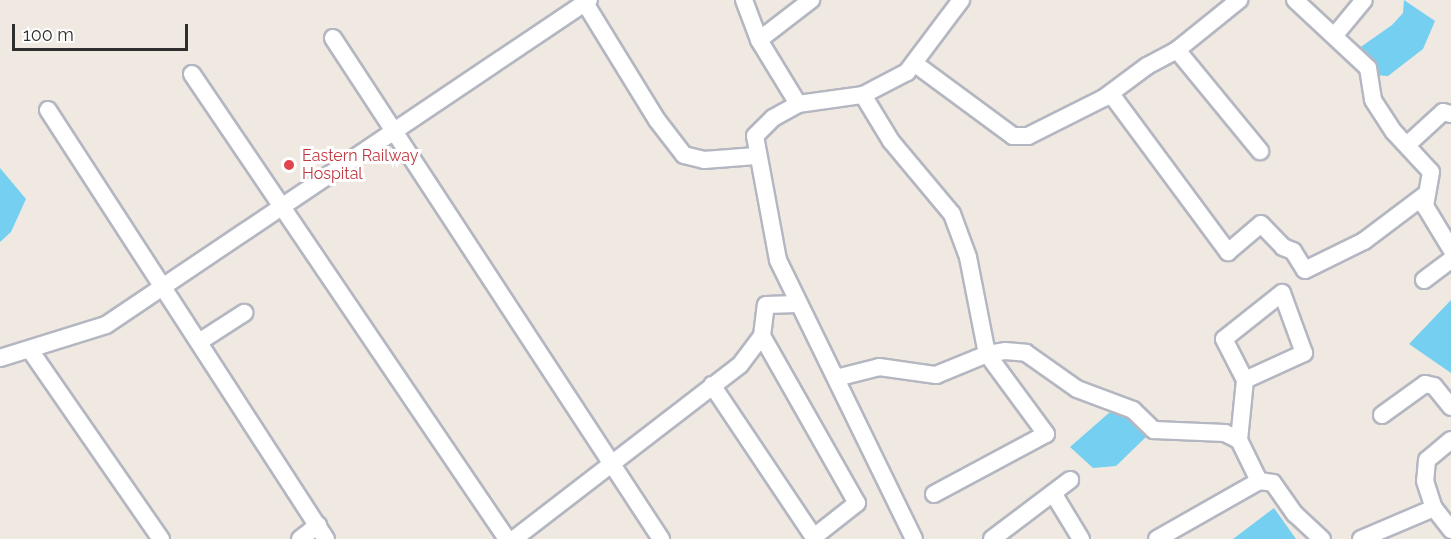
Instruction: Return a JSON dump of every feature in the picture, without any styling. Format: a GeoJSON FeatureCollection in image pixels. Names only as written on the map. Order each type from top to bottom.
{"type":"FeatureCollection","features":[{"type":"Feature","properties":{"kind":"street"},"geometry":{"type":"LineString","coordinates":[[744,0],[759,40],[798,104]]}},
{"type":"Feature","properties":{"kind":"street"},"geometry":{"type":"LineString","coordinates":[[759,40],[811,0]]}},
{"type":"Feature","properties":{"kind":"street"},"geometry":{"type":"LineString","coordinates":[[914,539],[836,378],[797,304],[778,260],[756,156],[755,136],[773,118],[798,104],[863,94],[907,72],[961,0]]}},
{"type":"Feature","properties":{"kind":"street"},"geometry":{"type":"LineString","coordinates":[[914,63],[1013,136],[1028,136],[1110,94],[1147,66],[1177,50],[1239,0]]}},
{"type":"Feature","properties":{"kind":"street"},"geometry":{"type":"LineString","coordinates":[[1295,0],[1368,68],[1373,100],[1431,172],[1425,195],[1432,222],[1451,249]]}},
{"type":"Feature","properties":{"kind":"street"},"geometry":{"type":"LineString","coordinates":[[1335,35],[1364,0]]}},
{"type":"Feature","properties":{"kind":"street"},"geometry":{"type":"LineString","coordinates":[[0,358],[106,325],[587,1],[657,120],[684,155],[704,160],[756,156]]}},
{"type":"Feature","properties":{"kind":"street"},"geometry":{"type":"LineString","coordinates":[[333,38],[546,359],[608,463],[661,539]]}},
{"type":"Feature","properties":{"kind":"street"},"geometry":{"type":"LineString","coordinates":[[1177,50],[1260,151]]}},
{"type":"Feature","properties":{"kind":"street"},"geometry":{"type":"LineString","coordinates":[[192,75],[507,539]]}},
{"type":"Feature","properties":{"kind":"street"},"geometry":{"type":"LineString","coordinates":[[863,94],[891,141],[952,214],[968,257],[987,354],[1046,435],[934,494]]}},
{"type":"Feature","properties":{"kind":"street"},"geometry":{"type":"LineString","coordinates":[[1110,94],[1228,252],[1261,224],[1283,247],[1293,250],[1305,270],[1364,241],[1425,195]]}},
{"type":"Feature","properties":{"kind":"street"},"geometry":{"type":"LineString","coordinates":[[48,110],[164,285],[322,532],[300,539]]}},
{"type":"Feature","properties":{"kind":"street"},"geometry":{"type":"LineString","coordinates":[[1407,145],[1443,112],[1451,114]]}},
{"type":"Feature","properties":{"kind":"street"},"geometry":{"type":"LineString","coordinates":[[1424,280],[1451,260]]}},
{"type":"Feature","properties":{"kind":"street"},"geometry":{"type":"LineString","coordinates":[[1245,380],[1304,353],[1281,293],[1224,339],[1245,380],[1239,440],[1259,481]]}},
{"type":"Feature","properties":{"kind":"street"},"geometry":{"type":"LineString","coordinates":[[514,539],[608,463],[740,365],[762,336],[766,305],[797,304]]}},
{"type":"Feature","properties":{"kind":"street"},"geometry":{"type":"LineString","coordinates":[[199,342],[244,313]]}},
{"type":"Feature","properties":{"kind":"street"},"geometry":{"type":"LineString","coordinates":[[712,385],[814,538],[857,502],[762,336]]}},
{"type":"Feature","properties":{"kind":"street"},"geometry":{"type":"LineString","coordinates":[[30,350],[160,539]]}},
{"type":"Feature","properties":{"kind":"street"},"geometry":{"type":"LineString","coordinates":[[836,378],[879,367],[936,375],[987,354],[1005,351],[1026,353],[1077,389],[1133,410],[1154,430],[1225,433],[1239,440]]}},
{"type":"Feature","properties":{"kind":"street"},"geometry":{"type":"LineString","coordinates":[[1382,415],[1425,384],[1434,386],[1451,407]]}},
{"type":"Feature","properties":{"kind":"street"},"geometry":{"type":"LineString","coordinates":[[1451,440],[1427,460],[1425,481],[1434,508],[1451,530]]}},
{"type":"Feature","properties":{"kind":"street"},"geometry":{"type":"LineString","coordinates":[[992,539],[1070,480]]}},
{"type":"Feature","properties":{"kind":"street"},"geometry":{"type":"LineString","coordinates":[[1157,539],[1259,481],[1272,483],[1295,514],[1322,539]]}},
{"type":"Feature","properties":{"kind":"street"},"geometry":{"type":"LineString","coordinates":[[1053,493],[1081,539]]}},
{"type":"Feature","properties":{"kind":"street"},"geometry":{"type":"LineString","coordinates":[[1361,539],[1434,508]]}},
{"type":"Feature","properties":{"kind":"water"},"geometry":{"type":"Polygon","coordinates":[[[1404,0],[1435,21],[1423,49],[1388,76],[1373,75],[1355,51],[1392,25],[1403,13],[1404,0]]]}},
{"type":"Feature","properties":{"kind":"water"},"geometry":{"type":"Polygon","coordinates":[[[0,168],[26,199],[11,232],[0,242],[0,168]]]}},
{"type":"Feature","properties":{"kind":"water"},"geometry":{"type":"Polygon","coordinates":[[[1451,300],[1451,373],[1409,344],[1451,300]]]}},
{"type":"Feature","properties":{"kind":"water"},"geometry":{"type":"Polygon","coordinates":[[[1133,411],[1148,435],[1116,466],[1093,468],[1070,447],[1110,412],[1133,411]]]}},
{"type":"Feature","properties":{"kind":"water"},"geometry":{"type":"Polygon","coordinates":[[[1274,508],[1296,539],[1233,539],[1274,508]]]}},
{"type":"Feature","properties":{"kind":"place","name":"Eastern Railway Hospital"},"geometry":{"type":"Point","coordinates":[289,165]}}]}
